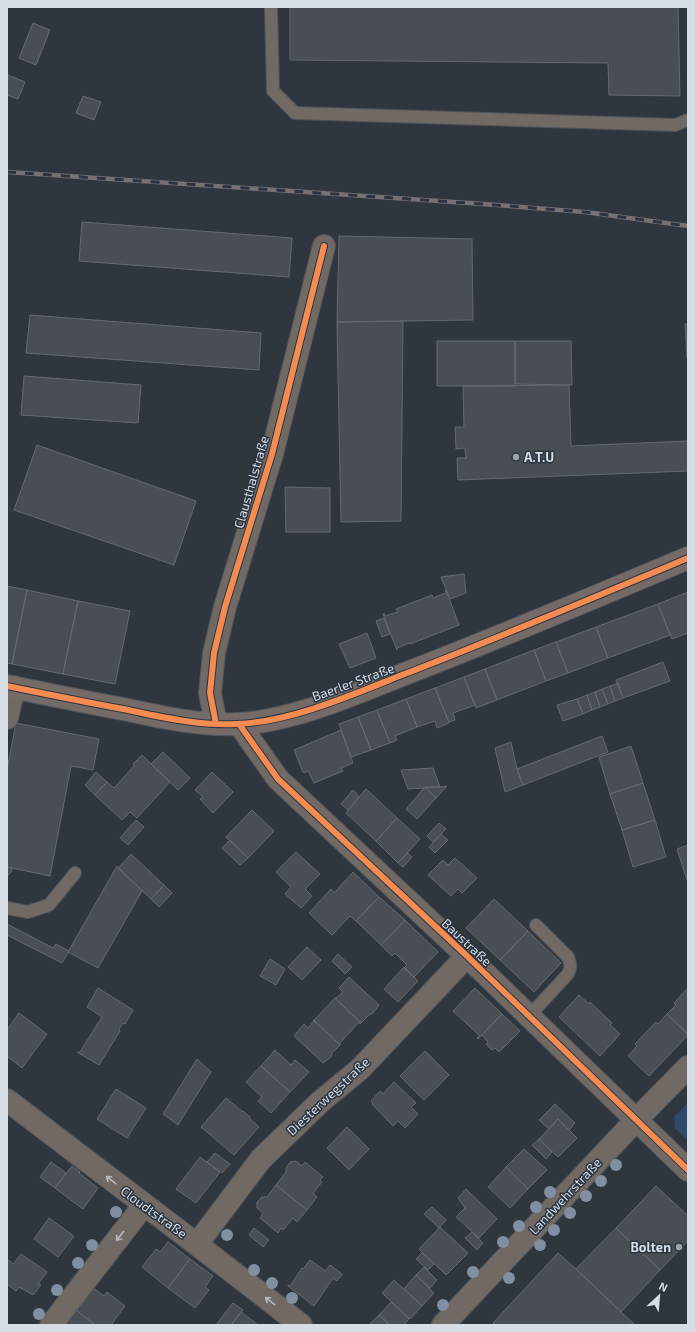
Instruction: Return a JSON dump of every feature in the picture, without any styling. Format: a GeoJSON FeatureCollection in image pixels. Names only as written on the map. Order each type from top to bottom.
{"type":"FeatureCollection","features":[{"type":"Feature","properties":{"kind":"main road","name":"Baerler Straße"},"geometry":{"type":"LineString","coordinates":[[10,686],[167,718],[216,724],[239,724],[275,720],[367,689],[491,641],[688,558]]}},
{"type":"Feature","properties":{"kind":"street","name":"Clausthalstraße"},"geometry":{"type":"LineString","coordinates":[[216,724],[210,693],[214,653],[225,607],[272,454],[324,246]]}},
{"type":"Feature","properties":{"kind":"street"},"geometry":{"type":"LineString","coordinates":[[7,718],[10,686]]}},
{"type":"Feature","properties":{"kind":"street","name":"Baustraße"},"geometry":{"type":"LineString","coordinates":[[239,724],[278,779],[467,956],[688,1170]]}},
{"type":"Feature","properties":{"kind":"street","name":"Diesterwegstraße"},"geometry":{"type":"LineString","coordinates":[[197,1244],[261,1159],[320,1102],[360,1069],[467,956]]}},
{"type":"Feature","properties":{"kind":"street","name":"Landwehrstraße"},"geometry":{"type":"LineString","coordinates":[[442,1325],[688,1067]]}},
{"type":"Feature","properties":{"kind":"street","name":"Cloudtstraße"},"geometry":{"type":"LineString","coordinates":[[7,1100],[301,1325]]}},
{"type":"Feature","properties":{"kind":"street"},"geometry":{"type":"LineString","coordinates":[[51,1325],[144,1205]]}},
{"type":"Feature","properties":{"kind":"lane"},"geometry":{"type":"LineString","coordinates":[[271,7],[273,90],[295,113],[674,125],[688,120]]}},
{"type":"Feature","properties":{"kind":"lane"},"geometry":{"type":"LineString","coordinates":[[7,908],[28,912],[49,905],[75,873]]}},
{"type":"Feature","properties":{"kind":"lane"},"geometry":{"type":"LineString","coordinates":[[529,1016],[568,974],[571,968],[571,963],[568,957],[536,925]]}},
{"type":"Feature","properties":{"kind":"shaded area"},"geometry":{"type":"Polygon","coordinates":[[[688,1103],[688,1141],[675,1128],[674,1117],[688,1103]]]}},
{"type":"Feature","properties":{"kind":"building"},"geometry":{"type":"Polygon","coordinates":[[[290,7],[678,7],[680,96],[609,95],[608,63],[290,60],[290,7]]]}},
{"type":"Feature","properties":{"kind":"building"},"geometry":{"type":"Polygon","coordinates":[[[33,23],[50,30],[36,65],[19,58],[33,23]]]}},
{"type":"Feature","properties":{"kind":"building"},"geometry":{"type":"Polygon","coordinates":[[[8,75],[25,82],[18,99],[7,95],[8,75]]]}},
{"type":"Feature","properties":{"kind":"building"},"geometry":{"type":"Polygon","coordinates":[[[83,96],[101,102],[94,120],[76,113],[83,96]]]}},
{"type":"Feature","properties":{"kind":"building"},"geometry":{"type":"Polygon","coordinates":[[[82,222],[292,238],[289,277],[79,261],[82,222]]]}},
{"type":"Feature","properties":{"kind":"building"},"geometry":{"type":"Polygon","coordinates":[[[339,236],[472,239],[473,320],[337,322],[339,236]]]}},
{"type":"Feature","properties":{"kind":"building"},"geometry":{"type":"Polygon","coordinates":[[[30,315],[261,333],[259,370],[26,353],[30,315]]]}},
{"type":"Feature","properties":{"kind":"building"},"geometry":{"type":"Polygon","coordinates":[[[403,321],[401,521],[341,522],[337,322],[403,321]]]}},
{"type":"Feature","properties":{"kind":"building"},"geometry":{"type":"Polygon","coordinates":[[[685,324],[688,324],[688,358],[687,358],[685,324]]]}},
{"type":"Feature","properties":{"kind":"building"},"geometry":{"type":"Polygon","coordinates":[[[437,341],[515,341],[515,386],[437,386],[437,341]]]}},
{"type":"Feature","properties":{"kind":"building"},"geometry":{"type":"Polygon","coordinates":[[[515,341],[571,341],[572,385],[515,384],[515,341]]]}},
{"type":"Feature","properties":{"kind":"building"},"geometry":{"type":"Polygon","coordinates":[[[24,376],[141,385],[138,423],[21,415],[24,376]]]}},
{"type":"Feature","properties":{"kind":"building"},"geometry":{"type":"Polygon","coordinates":[[[569,385],[571,446],[688,441],[688,471],[458,480],[457,458],[466,458],[465,448],[456,449],[455,427],[464,427],[463,386],[569,385]]]}},
{"type":"Feature","properties":{"kind":"building"},"geometry":{"type":"Polygon","coordinates":[[[37,445],[196,501],[174,565],[14,510],[37,445]]]}},
{"type":"Feature","properties":{"kind":"building"},"geometry":{"type":"Polygon","coordinates":[[[285,487],[330,488],[330,532],[286,532],[285,487]]]}},
{"type":"Feature","properties":{"kind":"building"},"geometry":{"type":"Polygon","coordinates":[[[464,574],[466,593],[450,599],[441,577],[464,574]]]}},
{"type":"Feature","properties":{"kind":"building"},"geometry":{"type":"Polygon","coordinates":[[[7,586],[27,590],[12,664],[7,663],[7,586]]]}},
{"type":"Feature","properties":{"kind":"building"},"geometry":{"type":"Polygon","coordinates":[[[27,590],[78,601],[63,674],[12,664],[27,590]]]}},
{"type":"Feature","properties":{"kind":"building"},"geometry":{"type":"Polygon","coordinates":[[[445,590],[459,625],[410,644],[409,643],[397,648],[397,650],[383,614],[384,613],[385,616],[398,612],[396,609],[432,595],[433,598],[446,593],[445,590]]]}},
{"type":"Feature","properties":{"kind":"building"},"geometry":{"type":"Polygon","coordinates":[[[688,592],[688,633],[672,639],[658,604],[688,592]]]}},
{"type":"Feature","properties":{"kind":"building"},"geometry":{"type":"Polygon","coordinates":[[[78,601],[130,611],[115,684],[63,674],[78,601]]]}},
{"type":"Feature","properties":{"kind":"building"},"geometry":{"type":"Polygon","coordinates":[[[658,604],[670,635],[608,658],[596,627],[658,604]]]}},
{"type":"Feature","properties":{"kind":"building"},"geometry":{"type":"Polygon","coordinates":[[[384,618],[390,634],[382,637],[376,621],[384,618]]]}},
{"type":"Feature","properties":{"kind":"building"},"geometry":{"type":"Polygon","coordinates":[[[596,627],[608,658],[568,673],[556,642],[596,627]]]}},
{"type":"Feature","properties":{"kind":"building"},"geometry":{"type":"Polygon","coordinates":[[[367,633],[376,658],[350,668],[339,644],[367,633]]]}},
{"type":"Feature","properties":{"kind":"building"},"geometry":{"type":"Polygon","coordinates":[[[556,642],[568,673],[546,681],[534,650],[556,642]]]}},
{"type":"Feature","properties":{"kind":"building"},"geometry":{"type":"Polygon","coordinates":[[[534,650],[546,681],[497,700],[485,669],[534,650]]]}},
{"type":"Feature","properties":{"kind":"building"},"geometry":{"type":"Polygon","coordinates":[[[663,662],[670,681],[623,698],[616,680],[663,662]]]}},
{"type":"Feature","properties":{"kind":"building"},"geometry":{"type":"Polygon","coordinates":[[[485,669],[497,700],[476,708],[464,677],[485,669]]]}},
{"type":"Feature","properties":{"kind":"building"},"geometry":{"type":"Polygon","coordinates":[[[464,677],[475,705],[453,713],[455,720],[449,722],[435,688],[464,677]]]}},
{"type":"Feature","properties":{"kind":"building"},"geometry":{"type":"Polygon","coordinates":[[[618,683],[623,698],[615,701],[610,686],[618,683]]]}},
{"type":"Feature","properties":{"kind":"building"},"geometry":{"type":"Polygon","coordinates":[[[610,686],[615,701],[608,704],[602,689],[610,686]]]}},
{"type":"Feature","properties":{"kind":"building"},"geometry":{"type":"Polygon","coordinates":[[[435,688],[449,723],[437,728],[435,721],[417,727],[406,699],[435,688]]]}},
{"type":"Feature","properties":{"kind":"building"},"geometry":{"type":"Polygon","coordinates":[[[602,689],[608,704],[600,707],[595,692],[602,689]]]}},
{"type":"Feature","properties":{"kind":"building"},"geometry":{"type":"Polygon","coordinates":[[[595,692],[600,707],[592,710],[587,695],[595,692]]]}},
{"type":"Feature","properties":{"kind":"building"},"geometry":{"type":"Polygon","coordinates":[[[587,695],[592,710],[583,714],[577,699],[587,695]]]}},
{"type":"Feature","properties":{"kind":"building"},"geometry":{"type":"Polygon","coordinates":[[[406,699],[417,727],[395,736],[397,740],[390,743],[377,710],[406,699]]]}},
{"type":"Feature","properties":{"kind":"building"},"geometry":{"type":"Polygon","coordinates":[[[577,699],[583,714],[563,721],[557,705],[577,699]]]}},
{"type":"Feature","properties":{"kind":"building"},"geometry":{"type":"Polygon","coordinates":[[[377,710],[390,743],[371,750],[358,717],[377,710]]]}},
{"type":"Feature","properties":{"kind":"building"},"geometry":{"type":"Polygon","coordinates":[[[358,717],[371,750],[351,757],[339,724],[358,717]]]}},
{"type":"Feature","properties":{"kind":"building"},"geometry":{"type":"Polygon","coordinates":[[[16,723],[99,739],[93,770],[71,766],[50,876],[7,867],[7,770],[16,723]]]}},
{"type":"Feature","properties":{"kind":"building"},"geometry":{"type":"Polygon","coordinates":[[[341,730],[353,763],[341,768],[343,771],[314,783],[308,771],[303,772],[294,750],[341,730]]]}},
{"type":"Feature","properties":{"kind":"building"},"geometry":{"type":"Polygon","coordinates":[[[602,736],[608,752],[523,785],[517,769],[602,736]]]}},
{"type":"Feature","properties":{"kind":"building"},"geometry":{"type":"Polygon","coordinates":[[[511,742],[517,769],[523,785],[505,792],[495,748],[511,742]]]}},
{"type":"Feature","properties":{"kind":"building"},"geometry":{"type":"Polygon","coordinates":[[[631,746],[643,783],[610,794],[599,757],[631,746]]]}},
{"type":"Feature","properties":{"kind":"building"},"geometry":{"type":"Polygon","coordinates":[[[163,752],[190,778],[178,790],[151,764],[163,752]]]}},
{"type":"Feature","properties":{"kind":"building"},"geometry":{"type":"Polygon","coordinates":[[[142,755],[170,782],[137,818],[130,812],[122,820],[95,795],[107,782],[114,788],[142,755]]]}},
{"type":"Feature","properties":{"kind":"building"},"geometry":{"type":"Polygon","coordinates":[[[433,768],[440,787],[408,789],[401,770],[433,768]]]}},
{"type":"Feature","properties":{"kind":"building"},"geometry":{"type":"Polygon","coordinates":[[[96,772],[107,782],[95,795],[85,785],[96,772]]]}},
{"type":"Feature","properties":{"kind":"building"},"geometry":{"type":"Polygon","coordinates":[[[212,772],[233,792],[213,813],[200,799],[203,797],[195,790],[212,772]]]}},
{"type":"Feature","properties":{"kind":"building"},"geometry":{"type":"Polygon","coordinates":[[[643,783],[655,820],[622,830],[610,794],[643,783]]]}},
{"type":"Feature","properties":{"kind":"building"},"geometry":{"type":"Polygon","coordinates":[[[447,786],[436,798],[425,787],[440,787],[447,786]]]}},
{"type":"Feature","properties":{"kind":"building"},"geometry":{"type":"Polygon","coordinates":[[[425,787],[436,798],[417,819],[406,809],[425,787]]]}},
{"type":"Feature","properties":{"kind":"building"},"geometry":{"type":"Polygon","coordinates":[[[366,789],[397,818],[376,841],[346,813],[366,789]]]}},
{"type":"Feature","properties":{"kind":"building"},"geometry":{"type":"Polygon","coordinates":[[[353,790],[359,797],[348,810],[341,804],[353,790]]]}},
{"type":"Feature","properties":{"kind":"building"},"geometry":{"type":"Polygon","coordinates":[[[252,810],[274,831],[248,858],[226,837],[252,810]]]}},
{"type":"Feature","properties":{"kind":"building"},"geometry":{"type":"Polygon","coordinates":[[[397,818],[420,839],[398,863],[376,841],[397,818]]]}},
{"type":"Feature","properties":{"kind":"building"},"geometry":{"type":"Polygon","coordinates":[[[136,820],[144,827],[128,845],[120,838],[136,820]]]}},
{"type":"Feature","properties":{"kind":"building"},"geometry":{"type":"Polygon","coordinates":[[[655,820],[666,857],[633,867],[622,830],[655,820]]]}},
{"type":"Feature","properties":{"kind":"building"},"geometry":{"type":"Polygon","coordinates":[[[439,823],[446,829],[433,842],[427,836],[439,823]]]}},
{"type":"Feature","properties":{"kind":"building"},"geometry":{"type":"Polygon","coordinates":[[[441,834],[448,840],[435,853],[429,847],[441,834]]]}},
{"type":"Feature","properties":{"kind":"building"},"geometry":{"type":"Polygon","coordinates":[[[230,840],[248,858],[240,865],[222,848],[230,840]]]}},
{"type":"Feature","properties":{"kind":"building"},"geometry":{"type":"Polygon","coordinates":[[[688,845],[688,883],[677,849],[688,845]]]}},
{"type":"Feature","properties":{"kind":"building"},"geometry":{"type":"Polygon","coordinates":[[[296,852],[320,874],[305,889],[312,896],[301,908],[285,894],[291,887],[276,872],[296,852]]]}},
{"type":"Feature","properties":{"kind":"building"},"geometry":{"type":"Polygon","coordinates":[[[408,853],[412,857],[403,867],[398,863],[408,853]]]}},
{"type":"Feature","properties":{"kind":"building"},"geometry":{"type":"Polygon","coordinates":[[[131,854],[164,885],[151,899],[118,868],[131,854]]]}},
{"type":"Feature","properties":{"kind":"building"},"geometry":{"type":"Polygon","coordinates":[[[455,858],[477,878],[462,893],[458,889],[451,896],[428,875],[443,860],[448,865],[455,858]]]}},
{"type":"Feature","properties":{"kind":"building"},"geometry":{"type":"Polygon","coordinates":[[[117,866],[142,891],[98,968],[68,952],[117,866]]]}},
{"type":"Feature","properties":{"kind":"building"},"geometry":{"type":"Polygon","coordinates":[[[7,867],[12,868],[11,872],[7,876],[7,867]]]}},
{"type":"Feature","properties":{"kind":"building"},"geometry":{"type":"Polygon","coordinates":[[[353,872],[379,897],[356,921],[350,916],[332,935],[309,913],[331,889],[334,893],[353,872]]]}},
{"type":"Feature","properties":{"kind":"building"},"geometry":{"type":"Polygon","coordinates":[[[164,885],[172,893],[159,907],[151,899],[164,885]]]}},
{"type":"Feature","properties":{"kind":"building"},"geometry":{"type":"Polygon","coordinates":[[[379,897],[405,920],[381,945],[356,921],[379,897]]]}},
{"type":"Feature","properties":{"kind":"building"},"geometry":{"type":"Polygon","coordinates":[[[494,899],[528,931],[500,960],[466,928],[494,899]]]}},
{"type":"Feature","properties":{"kind":"building"},"geometry":{"type":"Polygon","coordinates":[[[405,920],[438,952],[414,977],[404,968],[407,965],[395,953],[392,956],[381,945],[405,920]]]}},
{"type":"Feature","properties":{"kind":"building"},"geometry":{"type":"Polygon","coordinates":[[[7,924],[53,948],[56,944],[69,951],[62,963],[7,935],[7,924]]]}},
{"type":"Feature","properties":{"kind":"building"},"geometry":{"type":"Polygon","coordinates":[[[528,931],[561,963],[534,992],[500,960],[528,931]]]}},
{"type":"Feature","properties":{"kind":"building"},"geometry":{"type":"Polygon","coordinates":[[[307,947],[321,960],[302,980],[288,967],[307,947]]]}},
{"type":"Feature","properties":{"kind":"building"},"geometry":{"type":"Polygon","coordinates":[[[338,954],[352,967],[345,974],[332,961],[338,954]]]}},
{"type":"Feature","properties":{"kind":"building"},"geometry":{"type":"Polygon","coordinates":[[[270,959],[285,969],[276,985],[260,976],[270,959]]]}},
{"type":"Feature","properties":{"kind":"building"},"geometry":{"type":"Polygon","coordinates":[[[404,967],[418,981],[398,1002],[384,989],[404,967]]]}},
{"type":"Feature","properties":{"kind":"building"},"geometry":{"type":"Polygon","coordinates":[[[349,977],[379,1005],[373,1013],[361,1023],[335,998],[343,992],[339,988],[349,977]]]}},
{"type":"Feature","properties":{"kind":"building"},"geometry":{"type":"Polygon","coordinates":[[[98,988],[133,1010],[125,1024],[123,1023],[119,1029],[120,1031],[99,1065],[77,1052],[80,1052],[102,1017],[87,1007],[98,988]]]}},
{"type":"Feature","properties":{"kind":"building"},"geometry":{"type":"Polygon","coordinates":[[[475,988],[502,1014],[478,1039],[477,1038],[480,1036],[453,1011],[475,988]]]}},
{"type":"Feature","properties":{"kind":"building"},"geometry":{"type":"Polygon","coordinates":[[[688,988],[688,1034],[667,1014],[676,1005],[674,1003],[688,988]]]}},
{"type":"Feature","properties":{"kind":"building"},"geometry":{"type":"Polygon","coordinates":[[[579,995],[589,1004],[590,1002],[612,1023],[610,1025],[620,1034],[600,1056],[559,1017],[579,995]]]}},
{"type":"Feature","properties":{"kind":"building"},"geometry":{"type":"Polygon","coordinates":[[[335,998],[361,1023],[360,1024],[359,1022],[340,1043],[340,1045],[314,1020],[335,998]]]}},
{"type":"Feature","properties":{"kind":"building"},"geometry":{"type":"Polygon","coordinates":[[[19,1013],[47,1034],[22,1068],[7,1056],[7,1030],[19,1013]]]}},
{"type":"Feature","properties":{"kind":"building"},"geometry":{"type":"Polygon","coordinates":[[[502,1014],[520,1031],[499,1052],[495,1048],[492,1050],[486,1044],[488,1042],[482,1035],[502,1014]]]}},
{"type":"Feature","properties":{"kind":"building"},"geometry":{"type":"Polygon","coordinates":[[[667,1014],[688,1035],[649,1076],[628,1056],[637,1046],[635,1044],[656,1022],[658,1024],[667,1014]]]}},
{"type":"Feature","properties":{"kind":"building"},"geometry":{"type":"Polygon","coordinates":[[[313,1020],[340,1045],[332,1053],[331,1057],[323,1063],[294,1036],[304,1024],[308,1028],[314,1021],[313,1020]]]}},
{"type":"Feature","properties":{"kind":"building"},"geometry":{"type":"Polygon","coordinates":[[[275,1050],[291,1065],[295,1060],[309,1072],[290,1092],[261,1066],[275,1050]]]}},
{"type":"Feature","properties":{"kind":"building"},"geometry":{"type":"Polygon","coordinates":[[[425,1051],[449,1075],[424,1100],[400,1076],[425,1051]]]}},
{"type":"Feature","properties":{"kind":"building"},"geometry":{"type":"Polygon","coordinates":[[[197,1059],[211,1072],[178,1125],[163,1114],[197,1059]]]}},
{"type":"Feature","properties":{"kind":"building"},"geometry":{"type":"Polygon","coordinates":[[[261,1066],[290,1092],[271,1113],[258,1101],[262,1097],[246,1082],[261,1066]]]}},
{"type":"Feature","properties":{"kind":"building"},"geometry":{"type":"Polygon","coordinates":[[[394,1082],[416,1103],[411,1107],[418,1114],[405,1128],[398,1121],[393,1126],[372,1104],[373,1103],[371,1101],[380,1091],[383,1094],[394,1082]]]}},
{"type":"Feature","properties":{"kind":"building"},"geometry":{"type":"Polygon","coordinates":[[[116,1089],[146,1108],[127,1138],[97,1119],[116,1089]]]}},
{"type":"Feature","properties":{"kind":"building"},"geometry":{"type":"Polygon","coordinates":[[[226,1098],[250,1117],[249,1118],[259,1127],[234,1155],[201,1127],[226,1098]]]}},
{"type":"Feature","properties":{"kind":"building"},"geometry":{"type":"Polygon","coordinates":[[[555,1104],[575,1123],[569,1130],[558,1119],[549,1129],[539,1120],[555,1104]]]}},
{"type":"Feature","properties":{"kind":"building"},"geometry":{"type":"Polygon","coordinates":[[[558,1119],[577,1138],[558,1157],[539,1139],[558,1119]]]}},
{"type":"Feature","properties":{"kind":"building"},"geometry":{"type":"Polygon","coordinates":[[[347,1127],[369,1149],[349,1170],[327,1148],[347,1127]]]}},
{"type":"Feature","properties":{"kind":"building"},"geometry":{"type":"Polygon","coordinates":[[[539,1139],[552,1152],[546,1159],[532,1145],[539,1139]]]}},
{"type":"Feature","properties":{"kind":"building"},"geometry":{"type":"Polygon","coordinates":[[[524,1149],[547,1170],[528,1189],[506,1167],[524,1149]]]}},
{"type":"Feature","properties":{"kind":"building"},"geometry":{"type":"Polygon","coordinates":[[[215,1153],[230,1164],[222,1173],[207,1162],[215,1153]]]}},
{"type":"Feature","properties":{"kind":"building"},"geometry":{"type":"Polygon","coordinates":[[[200,1157],[220,1172],[196,1203],[176,1189],[200,1157]]]}},
{"type":"Feature","properties":{"kind":"building"},"geometry":{"type":"Polygon","coordinates":[[[296,1161],[302,1166],[305,1162],[323,1177],[320,1180],[322,1182],[313,1193],[317,1197],[307,1210],[276,1185],[286,1172],[286,1168],[290,1162],[296,1161]]]}},
{"type":"Feature","properties":{"kind":"building"},"geometry":{"type":"Polygon","coordinates":[[[51,1162],[66,1173],[55,1188],[40,1177],[51,1162]]]}},
{"type":"Feature","properties":{"kind":"building"},"geometry":{"type":"Polygon","coordinates":[[[72,1166],[98,1188],[83,1209],[55,1188],[72,1166]]]}},
{"type":"Feature","properties":{"kind":"building"},"geometry":{"type":"Polygon","coordinates":[[[506,1167],[528,1189],[510,1208],[488,1187],[506,1167]]]}},
{"type":"Feature","properties":{"kind":"building"},"geometry":{"type":"Polygon","coordinates":[[[276,1185],[307,1210],[297,1222],[293,1218],[283,1230],[281,1228],[278,1233],[260,1218],[263,1213],[257,1208],[257,1202],[262,1197],[267,1197],[276,1185]]]}},
{"type":"Feature","properties":{"kind":"building"},"geometry":{"type":"Polygon","coordinates":[[[656,1186],[688,1216],[688,1241],[660,1270],[616,1228],[656,1186]]]}},
{"type":"Feature","properties":{"kind":"building"},"geometry":{"type":"Polygon","coordinates":[[[466,1189],[497,1219],[479,1238],[456,1217],[465,1208],[458,1198],[466,1189]]]}},
{"type":"Feature","properties":{"kind":"building"},"geometry":{"type":"Polygon","coordinates":[[[432,1207],[446,1220],[439,1228],[424,1214],[432,1207]]]}},
{"type":"Feature","properties":{"kind":"building"},"geometry":{"type":"Polygon","coordinates":[[[49,1218],[74,1236],[58,1257],[34,1239],[49,1218]]]}},
{"type":"Feature","properties":{"kind":"building"},"geometry":{"type":"Polygon","coordinates":[[[440,1227],[468,1253],[446,1275],[419,1249],[440,1227]]]}},
{"type":"Feature","properties":{"kind":"building"},"geometry":{"type":"Polygon","coordinates":[[[254,1228],[269,1240],[263,1247],[249,1235],[254,1228]]]}},
{"type":"Feature","properties":{"kind":"building"},"geometry":{"type":"Polygon","coordinates":[[[616,1228],[660,1270],[621,1312],[576,1269],[616,1228]]]}},
{"type":"Feature","properties":{"kind":"building"},"geometry":{"type":"Polygon","coordinates":[[[472,1232],[483,1243],[477,1250],[465,1238],[472,1232]]]}},
{"type":"Feature","properties":{"kind":"building"},"geometry":{"type":"Polygon","coordinates":[[[168,1242],[190,1259],[168,1288],[142,1267],[156,1249],[160,1252],[168,1242]]]}},
{"type":"Feature","properties":{"kind":"building"},"geometry":{"type":"Polygon","coordinates":[[[422,1253],[434,1264],[428,1270],[416,1259],[422,1253]]]}},
{"type":"Feature","properties":{"kind":"building"},"geometry":{"type":"Polygon","coordinates":[[[558,1253],[635,1325],[496,1325],[493,1323],[558,1253]]]}},
{"type":"Feature","properties":{"kind":"building"},"geometry":{"type":"Polygon","coordinates":[[[21,1254],[47,1272],[38,1284],[41,1285],[33,1295],[19,1287],[16,1291],[7,1284],[7,1262],[8,1260],[13,1264],[21,1254]]]}},
{"type":"Feature","properties":{"kind":"building"},"geometry":{"type":"Polygon","coordinates":[[[190,1259],[213,1276],[205,1287],[209,1290],[195,1308],[168,1288],[190,1259]]]}},
{"type":"Feature","properties":{"kind":"building"},"geometry":{"type":"Polygon","coordinates":[[[310,1260],[325,1271],[330,1265],[342,1274],[337,1281],[333,1278],[314,1306],[288,1286],[290,1286],[302,1268],[303,1269],[310,1260]]]}},
{"type":"Feature","properties":{"kind":"building"},"geometry":{"type":"Polygon","coordinates":[[[424,1267],[437,1280],[430,1288],[416,1275],[424,1267]]]}},
{"type":"Feature","properties":{"kind":"building"},"geometry":{"type":"Polygon","coordinates":[[[416,1275],[434,1293],[422,1306],[404,1289],[416,1275]]]}},
{"type":"Feature","properties":{"kind":"building"},"geometry":{"type":"Polygon","coordinates":[[[394,1280],[422,1306],[410,1319],[382,1293],[394,1280]]]}},
{"type":"Feature","properties":{"kind":"building"},"geometry":{"type":"Polygon","coordinates":[[[93,1288],[104,1296],[107,1292],[125,1306],[111,1325],[95,1325],[76,1310],[93,1288]]]}},
{"type":"Feature","properties":{"kind":"building"},"geometry":{"type":"Polygon","coordinates":[[[391,1302],[409,1319],[404,1325],[390,1325],[379,1315],[391,1302]]]}},
{"type":"Feature","properties":{"kind":"building"},"geometry":{"type":"Polygon","coordinates":[[[233,1303],[243,1310],[231,1325],[216,1325],[233,1303]]]}},
{"type":"Feature","properties":{"kind":"building"},"geometry":{"type":"Polygon","coordinates":[[[76,1310],[95,1325],[65,1325],[76,1310]]]}},
{"type":"Feature","properties":{"kind":"building"},"geometry":{"type":"Polygon","coordinates":[[[241,1312],[258,1325],[231,1325],[241,1312]]]}},
{"type":"Feature","properties":{"kind":"building"},"geometry":{"type":"Polygon","coordinates":[[[379,1315],[390,1325],[369,1325],[379,1315]]]}},
{"type":"Feature","properties":{"kind":"railway"},"geometry":{"type":"LineString","coordinates":[[7,172],[585,212],[688,226]]}},
{"type":"Feature","properties":{"kind":"cycle path"},"geometry":{"type":"LineString","coordinates":[[216,724],[210,693],[214,653],[225,607],[272,454],[324,246]]}},
{"type":"Feature","properties":{"kind":"cycle path"},"geometry":{"type":"LineString","coordinates":[[7,686],[166,718],[208,724],[257,722],[299,713],[363,691],[688,558]]}},
{"type":"Feature","properties":{"kind":"cycle path"},"geometry":{"type":"LineString","coordinates":[[239,724],[278,779],[467,956],[688,1170]]}},
{"type":"Feature","properties":{"kind":"place","name":"A.T.U"},"geometry":{"type":"Point","coordinates":[516,457]}},
{"type":"Feature","properties":{"kind":"place","name":"Bolten"},"geometry":{"type":"Point","coordinates":[679,1247]}}]}
